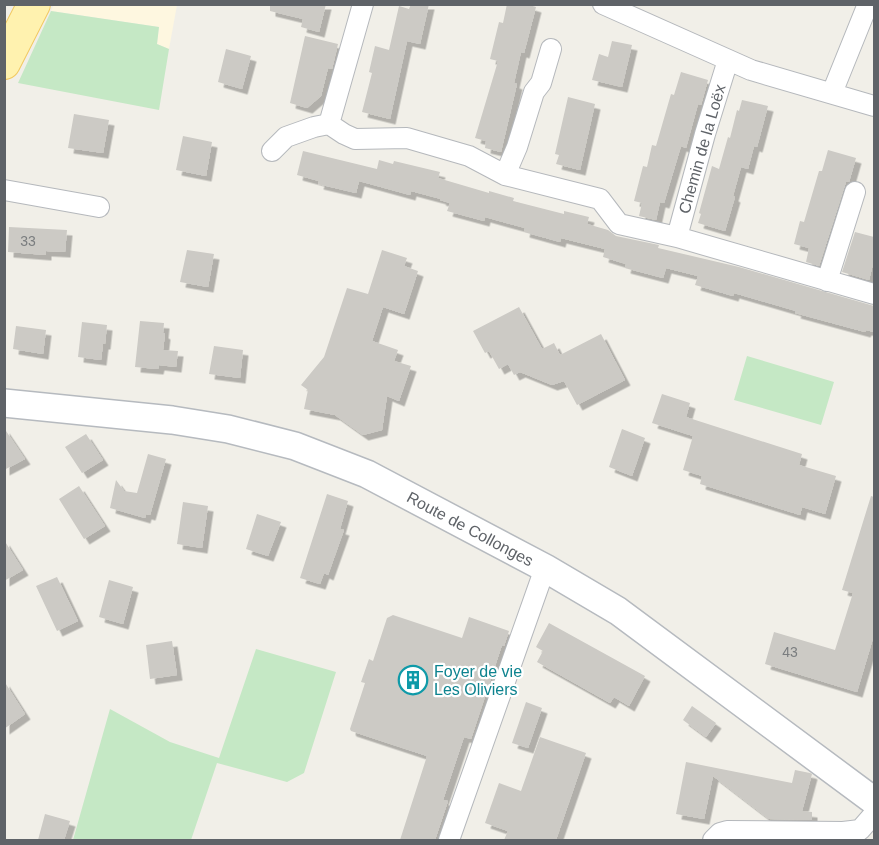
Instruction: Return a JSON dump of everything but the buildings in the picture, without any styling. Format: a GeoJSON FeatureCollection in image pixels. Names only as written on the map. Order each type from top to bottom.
{"type":"FeatureCollection","features":[{"type":"Feature","properties":{"kind":"main road"},"geometry":{"type":"LineString","coordinates":[[4,63],[34,4]]}},
{"type":"Feature","properties":{"kind":"street"},"geometry":{"type":"LineString","coordinates":[[272,151],[286,137],[329,124],[363,4]]}},
{"type":"Feature","properties":{"kind":"street","name":"Chemin de la Loëx"},"geometry":{"type":"LineString","coordinates":[[603,4],[751,70],[874,106]]}},
{"type":"Feature","properties":{"kind":"street"},"geometry":{"type":"LineString","coordinates":[[832,93],[869,11]]}},
{"type":"Feature","properties":{"kind":"street"},"geometry":{"type":"LineString","coordinates":[[505,175],[517,147],[534,92],[541,83],[551,49]]}},
{"type":"Feature","properties":{"kind":"street","name":"Chemin de la Loëx"},"geometry":{"type":"LineString","coordinates":[[677,237],[728,60]]}},
{"type":"Feature","properties":{"kind":"street","name":"Chemin de la Loëx"},"geometry":{"type":"LineString","coordinates":[[329,124],[355,139],[407,138],[469,156],[505,175],[600,199],[619,224],[677,237],[874,294]]}},
{"type":"Feature","properties":{"kind":"street"},"geometry":{"type":"LineString","coordinates":[[4,190],[99,207]]}},
{"type":"Feature","properties":{"kind":"street"},"geometry":{"type":"LineString","coordinates":[[827,281],[855,192]]}},
{"type":"Feature","properties":{"kind":"street","name":"Route de Collonges"},"geometry":{"type":"LineString","coordinates":[[4,403],[185,422],[228,429],[285,443],[368,474],[545,568],[618,611],[874,801]]}},
{"type":"Feature","properties":{"kind":"street"},"geometry":{"type":"LineString","coordinates":[[449,840],[545,568]]}},
{"type":"Feature","properties":{"kind":"street"},"geometry":{"type":"LineString","coordinates":[[713,840],[720,833],[727,831],[860,830],[874,814]]}},
{"type":"Feature","properties":{"kind":"shaded area"},"geometry":{"type":"Polygon","coordinates":[[[54,4],[177,5],[169,49],[157,44],[159,27],[51,11],[54,4]]]}},
{"type":"Feature","properties":{"kind":"green space"},"geometry":{"type":"Polygon","coordinates":[[[51,11],[159,27],[157,44],[169,49],[159,110],[18,83],[51,11]]]}},
{"type":"Feature","properties":{"kind":"green space"},"geometry":{"type":"Polygon","coordinates":[[[747,356],[834,382],[821,425],[734,400],[747,356]]]}},
{"type":"Feature","properties":{"kind":"green space"},"geometry":{"type":"Polygon","coordinates":[[[256,649],[336,672],[304,773],[287,782],[217,763],[191,840],[73,840],[110,709],[170,742],[219,758],[256,649]]]}},
{"type":"Feature","properties":{"kind":"place","name":"Foyer de vie Les Oliviers"},"geometry":{"type":"Point","coordinates":[413,680]}}]}
